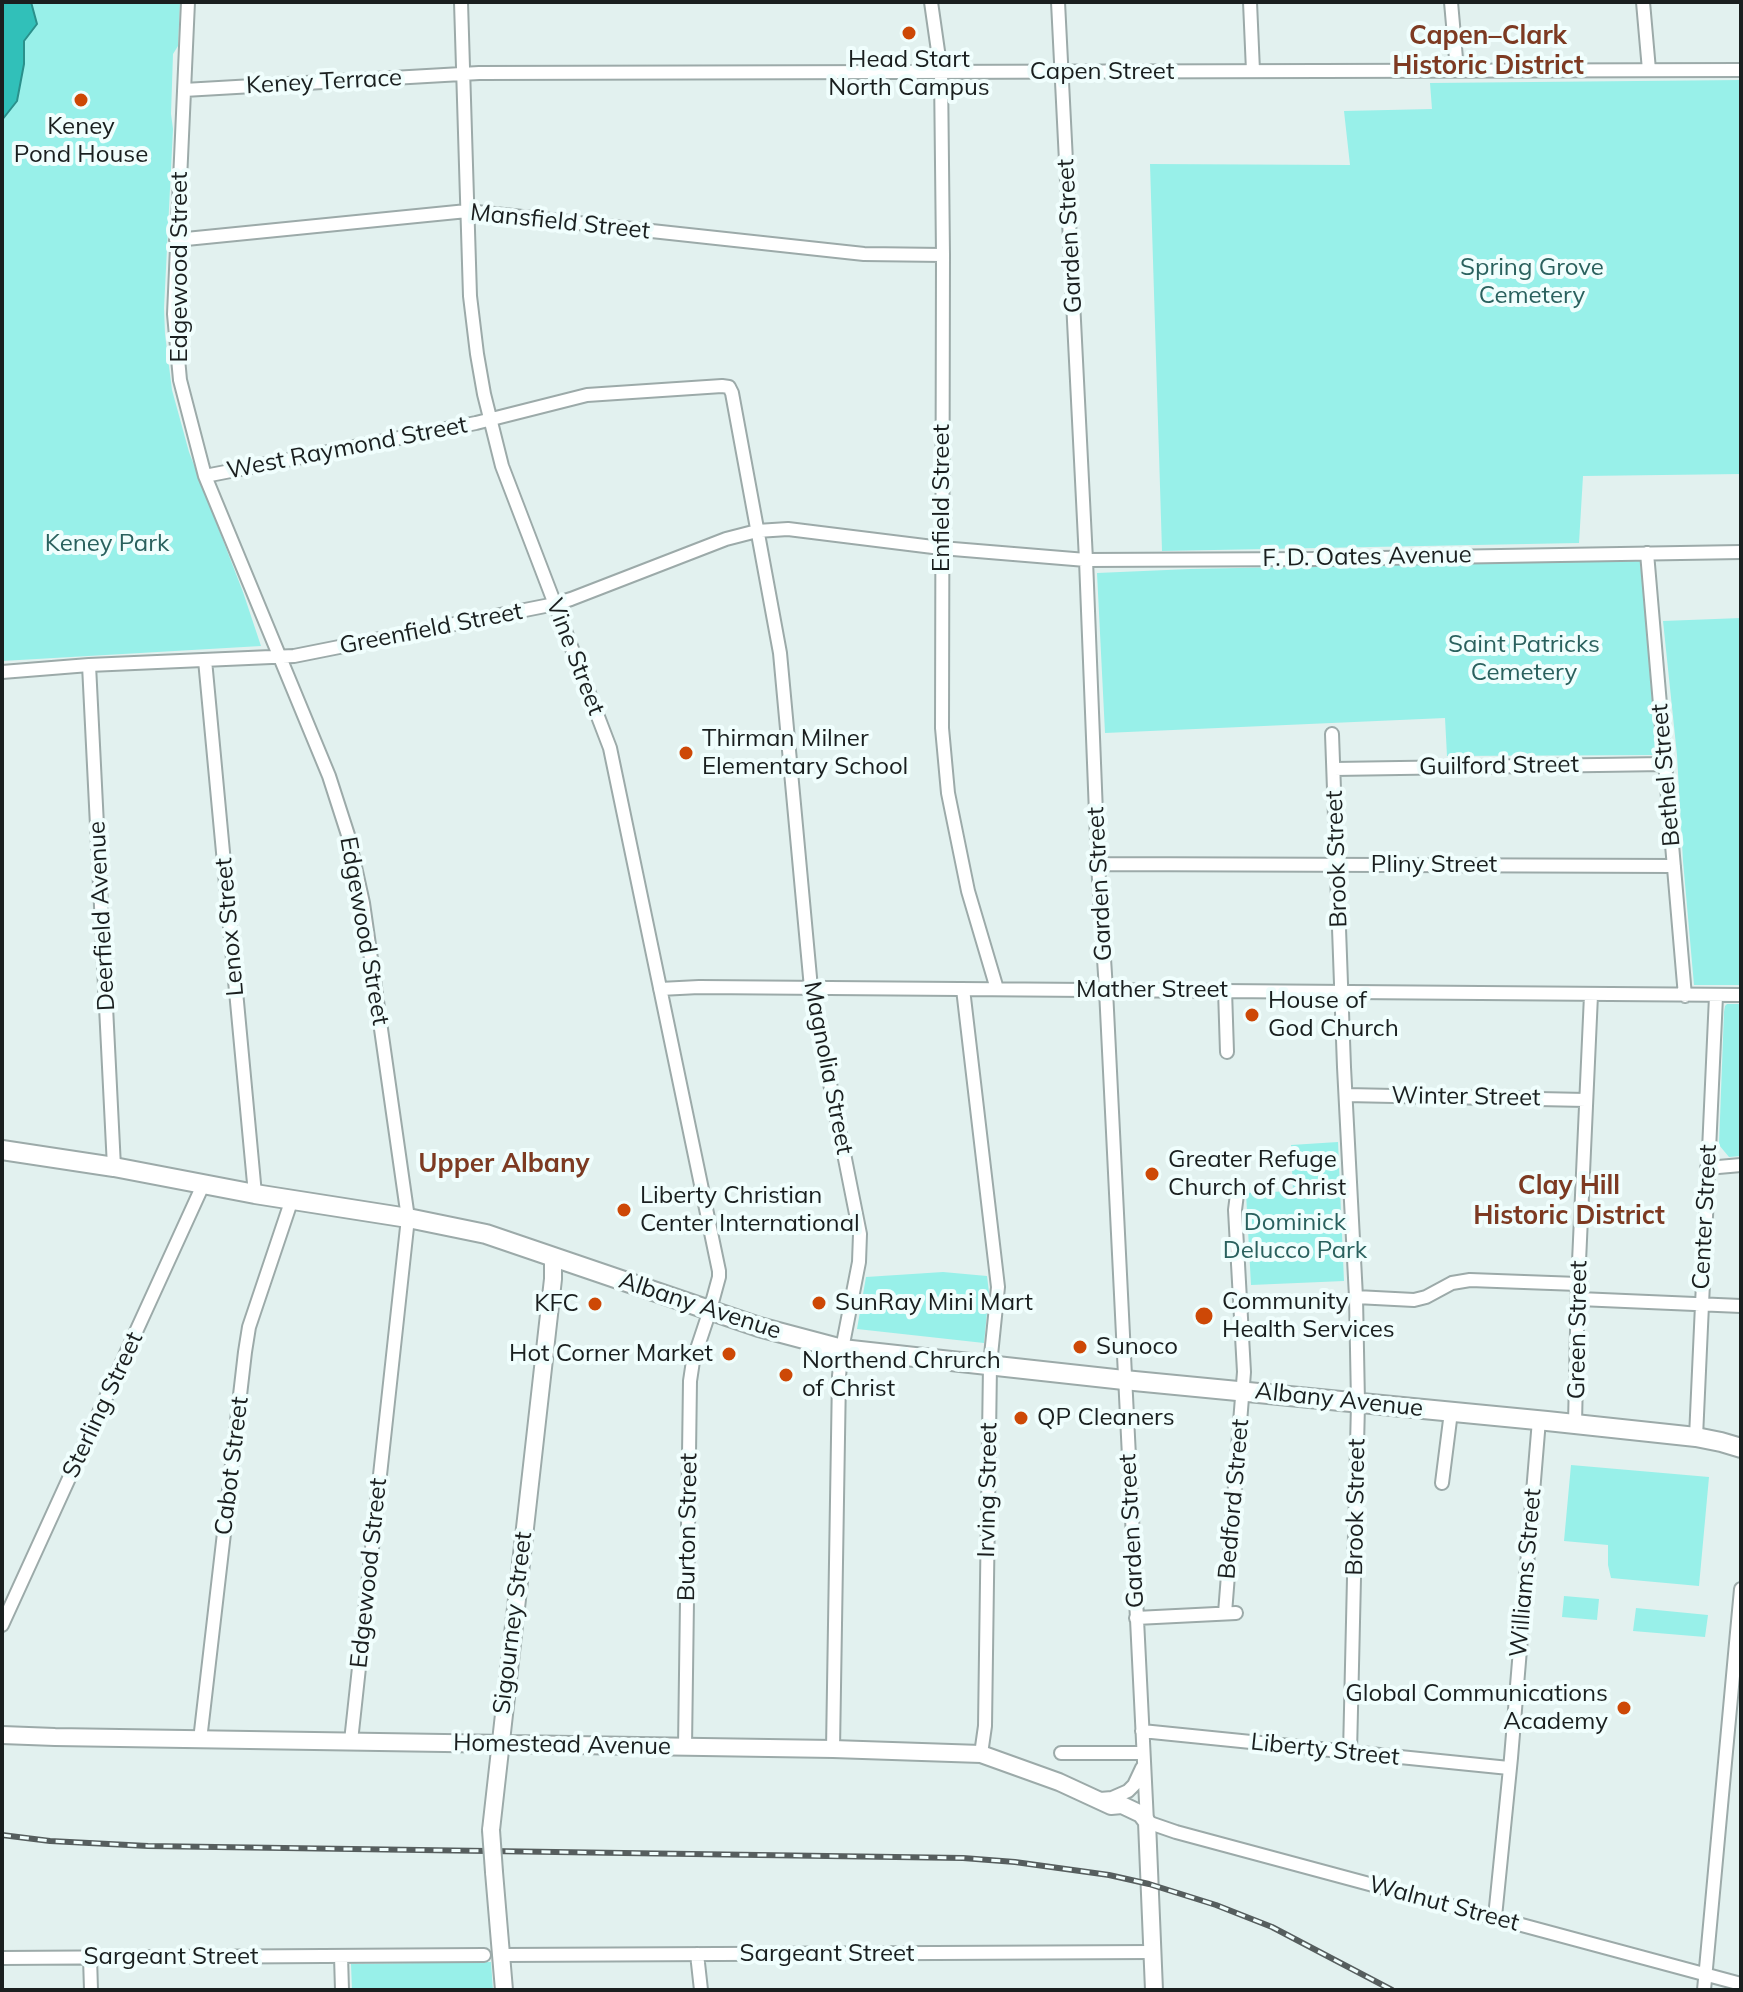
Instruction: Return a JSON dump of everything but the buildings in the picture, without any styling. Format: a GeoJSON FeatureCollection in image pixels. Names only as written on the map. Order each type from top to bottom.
{"type":"FeatureCollection","features":[{"type":"Feature","properties":{"kind":"highway","name":"Albany Avenue"},"geometry":{"type":"LineString","coordinates":[[2,1150],[408,1218],[486,1234],[775,1333],[842,1349],[1696,1437],[1741,1448]]}},
{"type":"Feature","properties":{"kind":"main road","name":"Sigourney Street"},"geometry":{"type":"LineString","coordinates":[[504,1990],[491,1830],[553,1257]]}},
{"type":"Feature","properties":{"kind":"main road","name":"Homestead Avenue"},"geometry":{"type":"LineString","coordinates":[[2,1735],[981,1754],[1059,1782],[1111,1806],[1118,1814],[1137,1823],[1147,1822]]}},
{"type":"Feature","properties":{"kind":"main road","name":"Garden Street"},"geometry":{"type":"LineString","coordinates":[[1147,1822],[1154,1990]]}},
{"type":"Feature","properties":{"kind":"street","name":"Edgewood Street"},"geometry":{"type":"LineString","coordinates":[[188,2],[174,314],[180,380],[205,476],[329,776],[348,835],[363,903],[408,1218],[351,1741]]}},
{"type":"Feature","properties":{"kind":"street","name":"Vine Street"},"geometry":{"type":"LineString","coordinates":[[461,2],[472,321],[479,368],[502,466],[610,748],[719,1271],[710,1310]]}},
{"type":"Feature","properties":{"kind":"street","name":"Enfield Street"},"geometry":{"type":"LineString","coordinates":[[931,2],[941,72],[942,728],[948,793],[968,891],[997,989]]}},
{"type":"Feature","properties":{"kind":"street","name":"Garden Street"},"geometry":{"type":"LineString","coordinates":[[1058,2],[1147,1822]]}},
{"type":"Feature","properties":{"kind":"street"},"geometry":{"type":"LineString","coordinates":[[1250,2],[1253,71]]}},
{"type":"Feature","properties":{"kind":"street"},"geometry":{"type":"LineString","coordinates":[[1451,2],[1457,70]]}},
{"type":"Feature","properties":{"kind":"street"},"geometry":{"type":"LineString","coordinates":[[1643,2],[1649,70]]}},
{"type":"Feature","properties":{"kind":"street","name":"Capen Street"},"geometry":{"type":"LineString","coordinates":[[463,73],[1741,70]]}},
{"type":"Feature","properties":{"kind":"street","name":"Keney Terrace"},"geometry":{"type":"LineString","coordinates":[[184,90],[463,73]]}},
{"type":"Feature","properties":{"kind":"street","name":"Mansfield Street"},"geometry":{"type":"LineString","coordinates":[[176,240],[467,211],[864,254],[943,255]]}},
{"type":"Feature","properties":{"kind":"street","name":"West Raymond Street"},"geometry":{"type":"LineString","coordinates":[[205,476],[490,419],[587,395],[729,387]]}},
{"type":"Feature","properties":{"kind":"street","name":"Magnolia Street"},"geometry":{"type":"LineString","coordinates":[[729,387],[780,653],[811,988],[860,1234],[859,1262],[842,1349],[839,1392],[833,1749]]}},
{"type":"Feature","properties":{"kind":"street","name":"Greenfield Street"},"geometry":{"type":"LineString","coordinates":[[2,672],[294,656],[555,604],[726,539],[757,531],[788,529],[941,548],[1086,560]]}},
{"type":"Feature","properties":{"kind":"street","name":"F. D. Oates Avenue"},"geometry":{"type":"LineString","coordinates":[[1086,560],[1741,552]]}},
{"type":"Feature","properties":{"kind":"street","name":"Bethel Street"},"geometry":{"type":"LineString","coordinates":[[1647,553],[1685,996]]}},
{"type":"Feature","properties":{"kind":"street","name":"Lenox Street"},"geometry":{"type":"LineString","coordinates":[[205,660],[255,1194]]}},
{"type":"Feature","properties":{"kind":"street","name":"Deerfield Avenue"},"geometry":{"type":"LineString","coordinates":[[89,665],[114,1167]]}},
{"type":"Feature","properties":{"kind":"street","name":"Brook Street"},"geometry":{"type":"LineString","coordinates":[[1332,734],[1358,1403],[1350,1753]]}},
{"type":"Feature","properties":{"kind":"street","name":"Guilford Street"},"geometry":{"type":"LineString","coordinates":[[1334,769],[1664,764]]}},
{"type":"Feature","properties":{"kind":"street","name":"Pliny Street"},"geometry":{"type":"LineString","coordinates":[[1098,864],[1674,866]]}},
{"type":"Feature","properties":{"kind":"street","name":"Mather Street"},"geometry":{"type":"LineString","coordinates":[[660,989],[678,986],[1741,995]]}},
{"type":"Feature","properties":{"kind":"street","name":"Irving Street"},"geometry":{"type":"LineString","coordinates":[[963,989],[998,1287],[990,1365],[985,1711],[981,1754]]}},
{"type":"Feature","properties":{"kind":"street"},"geometry":{"type":"LineString","coordinates":[[1225,990],[1227,1052]]}},
{"type":"Feature","properties":{"kind":"street","name":"Green Street"},"geometry":{"type":"LineString","coordinates":[[1575,1424],[1591,995]]}},
{"type":"Feature","properties":{"kind":"street","name":"Center Street"},"geometry":{"type":"LineString","coordinates":[[1696,1437],[1716,996]]}},
{"type":"Feature","properties":{"kind":"street","name":"Winter Street"},"geometry":{"type":"LineString","coordinates":[[1346,1095],[1586,1100]]}},
{"type":"Feature","properties":{"kind":"street"},"geometry":{"type":"LineString","coordinates":[[1707,1168],[1741,1165]]}},
{"type":"Feature","properties":{"kind":"street","name":"Sterling Street"},"geometry":{"type":"LineString","coordinates":[[2,1625],[203,1185]]}},
{"type":"Feature","properties":{"kind":"street","name":"Bedford Street"},"geometry":{"type":"LineString","coordinates":[[1136,1618],[1231,1613],[1244,1361],[1235,1205],[1237,1194]]}},
{"type":"Feature","properties":{"kind":"street","name":"Cabot Street"},"geometry":{"type":"LineString","coordinates":[[200,1740],[249,1327],[292,1199]]}},
{"type":"Feature","properties":{"kind":"street"},"geometry":{"type":"LineString","coordinates":[[1356,1297],[1414,1300],[1452,1283],[1470,1280],[1578,1284]]}},
{"type":"Feature","properties":{"kind":"street"},"geometry":{"type":"LineString","coordinates":[[1579,1299],[1741,1306]]}},
{"type":"Feature","properties":{"kind":"street","name":"Burton Street"},"geometry":{"type":"LineString","coordinates":[[685,1747],[690,1381],[693,1361],[710,1310]]}},
{"type":"Feature","properties":{"kind":"street"},"geometry":{"type":"LineString","coordinates":[[1442,1483],[1451,1412]]}},
{"type":"Feature","properties":{"kind":"street","name":"Williams Street"},"geometry":{"type":"LineString","coordinates":[[1495,1917],[1539,1420]]}},
{"type":"Feature","properties":{"kind":"street"},"geometry":{"type":"LineString","coordinates":[[1704,1990],[1741,1589]]}},
{"type":"Feature","properties":{"kind":"street","name":"Liberty Street"},"geometry":{"type":"LineString","coordinates":[[1142,1731],[1509,1768]]}},
{"type":"Feature","properties":{"kind":"street"},"geometry":{"type":"LineString","coordinates":[[1061,1753],[1143,1759],[1134,1785],[1128,1791],[1112,1798],[1094,1799]]}},
{"type":"Feature","properties":{"kind":"street","name":"Walnut Street"},"geometry":{"type":"LineString","coordinates":[[1147,1822],[1741,1984]]}},
{"type":"Feature","properties":{"kind":"street","name":"Sargeant Street"},"geometry":{"type":"LineString","coordinates":[[502,1955],[1152,1952]]}},
{"type":"Feature","properties":{"kind":"street"},"geometry":{"type":"LineString","coordinates":[[697,1954],[701,1990]]}},
{"type":"Feature","properties":{"kind":"street","name":"Sargeant Street"},"geometry":{"type":"LineString","coordinates":[[2,1958],[484,1955]]}},
{"type":"Feature","properties":{"kind":"street"},"geometry":{"type":"LineString","coordinates":[[341,1956],[342,1990]]}},
{"type":"Feature","properties":{"kind":"street"},"geometry":{"type":"LineString","coordinates":[[90,1957],[91,1990]]}},
{"type":"Feature","properties":{"kind":"green space","name":"Keney Park"},"geometry":{"type":"Polygon","coordinates":[[[2,2],[180,2],[178,46],[173,54],[173,129],[164,308],[172,390],[189,452],[261,646],[2,661],[2,2]]]}},
{"type":"Feature","properties":{"kind":"green space","name":"Spring Grove Cemetery"},"geometry":{"type":"Polygon","coordinates":[[[1741,80],[1741,474],[1583,476],[1579,543],[1162,551],[1150,164],[1350,165],[1344,111],[1432,109],[1430,83],[1741,80]]]}},
{"type":"Feature","properties":{"kind":"green space","name":"Saint Patricks Cemetery"},"geometry":{"type":"Polygon","coordinates":[[[1640,561],[1656,755],[1447,756],[1445,718],[1105,733],[1097,573],[1640,561]]]}},
{"type":"Feature","properties":{"kind":"green space"},"geometry":{"type":"Polygon","coordinates":[[[1741,618],[1741,985],[1694,985],[1677,755],[1663,621],[1741,618]]]}},
{"type":"Feature","properties":{"kind":"green space"},"geometry":{"type":"Polygon","coordinates":[[[1727,1004],[1741,1004],[1741,1156],[1729,1157],[1719,1145],[1724,1012],[1727,1004]]]}},
{"type":"Feature","properties":{"kind":"green space","name":"Dominick Delucco Park"},"geometry":{"type":"Polygon","coordinates":[[[1338,1142],[1344,1281],[1251,1285],[1246,1193],[1293,1191],[1291,1145],[1338,1142]]]}},
{"type":"Feature","properties":{"kind":"green space"},"geometry":{"type":"Polygon","coordinates":[[[943,1272],[987,1276],[989,1292],[984,1343],[857,1329],[866,1277],[943,1272]]]}},
{"type":"Feature","properties":{"kind":"green space"},"geometry":{"type":"Polygon","coordinates":[[[1571,1465],[1709,1477],[1699,1586],[1611,1578],[1608,1545],[1564,1541],[1571,1465]]]}},
{"type":"Feature","properties":{"kind":"green space"},"geometry":{"type":"Polygon","coordinates":[[[1564,1596],[1599,1599],[1597,1620],[1562,1617],[1564,1596]]]}},
{"type":"Feature","properties":{"kind":"green space"},"geometry":{"type":"Polygon","coordinates":[[[1636,1608],[1708,1615],[1705,1637],[1633,1631],[1636,1608]]]}},
{"type":"Feature","properties":{"kind":"green space"},"geometry":{"type":"Polygon","coordinates":[[[491,1962],[493,1990],[352,1990],[351,1964],[491,1962]]]}},
{"type":"Feature","properties":{"kind":"shaded area"},"geometry":{"type":"Polygon","coordinates":[[[2,2],[31,2],[37,24],[24,41],[24,64],[17,101],[2,120],[2,2]]]}},
{"type":"Feature","properties":{"kind":"railway"},"geometry":{"type":"LineString","coordinates":[[2,1835],[148,1846],[963,1858],[1015,1862],[1109,1875],[1216,1905],[1272,1927],[1392,1990]]}},
{"type":"Feature","properties":{"kind":"place","name":"Head Start North Campus"},"geometry":{"type":"Point","coordinates":[909,33]}},
{"type":"Feature","properties":{"kind":"place","name":"Keney Pond House"},"geometry":{"type":"Point","coordinates":[81,100]}},
{"type":"Feature","properties":{"kind":"place","name":"Thirman Milner Elementary School"},"geometry":{"type":"Point","coordinates":[686,753]}},
{"type":"Feature","properties":{"kind":"place","name":"House of God Church"},"geometry":{"type":"Point","coordinates":[1252,1015]}},
{"type":"Feature","properties":{"kind":"place","name":"Greater Refuge Church of Christ"},"geometry":{"type":"Point","coordinates":[1152,1174]}},
{"type":"Feature","properties":{"kind":"place","name":"Liberty Christian Center International"},"geometry":{"type":"Point","coordinates":[624,1210]}},
{"type":"Feature","properties":{"kind":"place","name":"SunRay Mini Mart"},"geometry":{"type":"Point","coordinates":[819,1303]}},
{"type":"Feature","properties":{"kind":"place","name":"KFC"},"geometry":{"type":"Point","coordinates":[595,1304]}},
{"type":"Feature","properties":{"kind":"place","name":"Community Health Services"},"geometry":{"type":"Point","coordinates":[1204,1316]}},
{"type":"Feature","properties":{"kind":"place","name":"Sunoco"},"geometry":{"type":"Point","coordinates":[1080,1347]}},
{"type":"Feature","properties":{"kind":"place","name":"Hot Corner Market"},"geometry":{"type":"Point","coordinates":[729,1354]}},
{"type":"Feature","properties":{"kind":"place","name":"Northend Chrurch of Christ"},"geometry":{"type":"Point","coordinates":[786,1375]}},
{"type":"Feature","properties":{"kind":"place","name":"QP Cleaners"},"geometry":{"type":"Point","coordinates":[1021,1418]}},
{"type":"Feature","properties":{"kind":"place","name":"Global Communications Academy"},"geometry":{"type":"Point","coordinates":[1624,1708]}},
{"type":"Feature","properties":{"kind":"district","name":"Capen–Clark Historic District"},"geometry":{"type":"Point","coordinates":[1488,51]}},
{"type":"Feature","properties":{"kind":"district","name":"Upper Albany"},"geometry":{"type":"Point","coordinates":[504,1164]}},
{"type":"Feature","properties":{"kind":"district","name":"Clay Hill Historic District"},"geometry":{"type":"Point","coordinates":[1569,1201]}}]}
